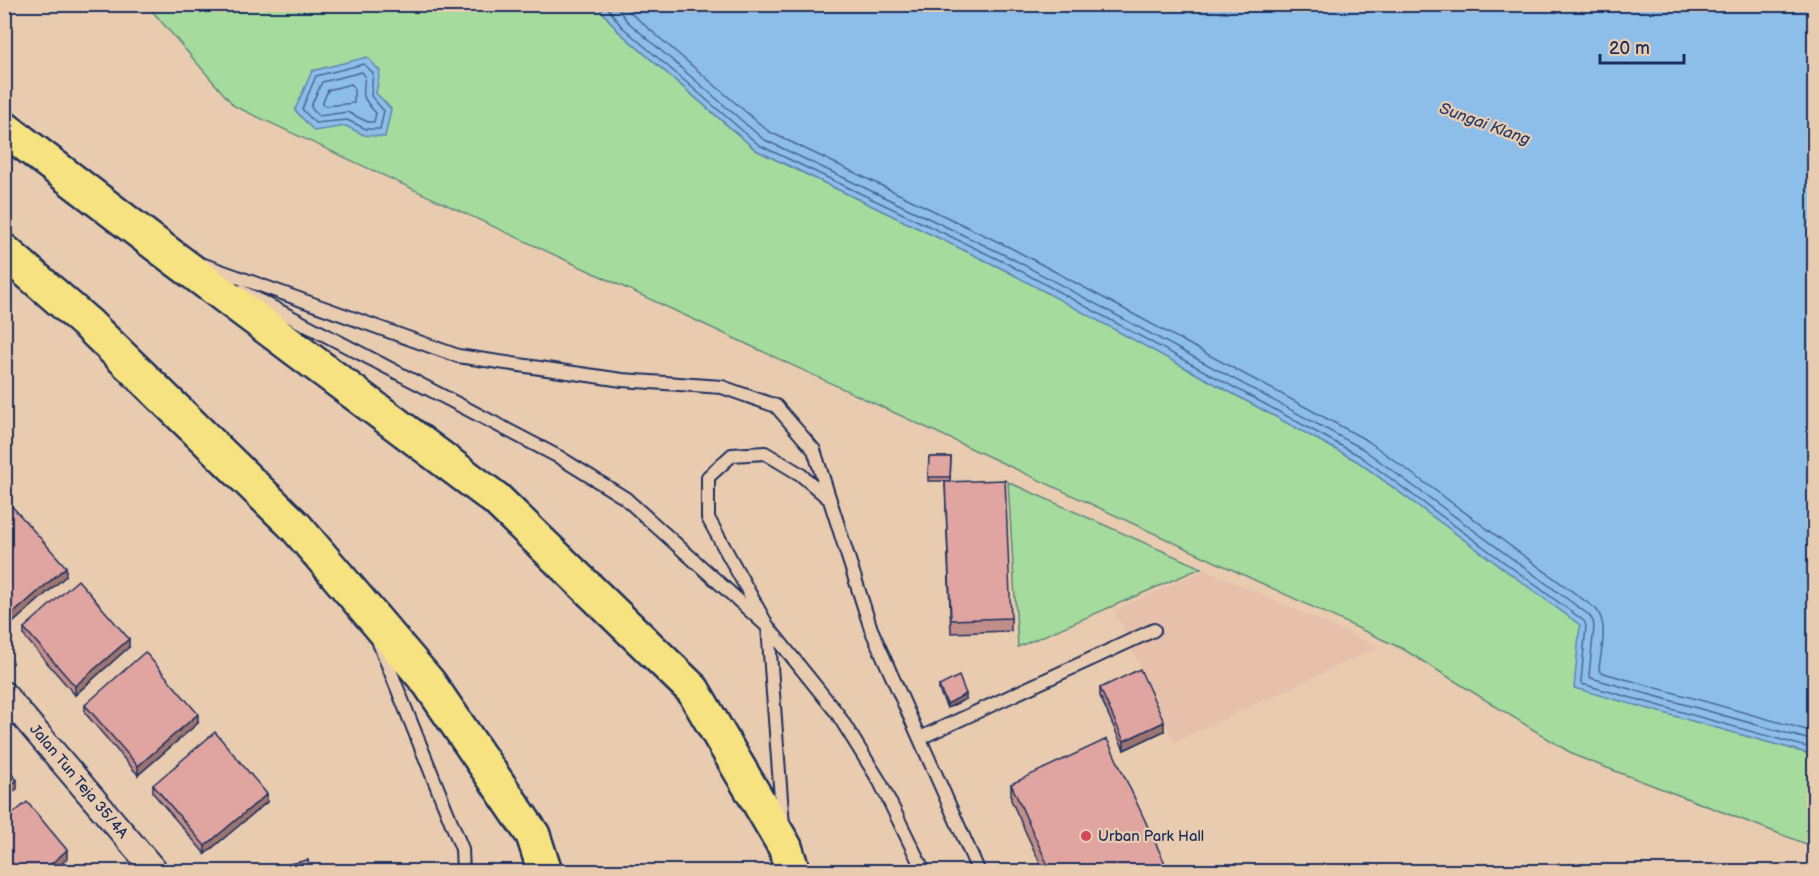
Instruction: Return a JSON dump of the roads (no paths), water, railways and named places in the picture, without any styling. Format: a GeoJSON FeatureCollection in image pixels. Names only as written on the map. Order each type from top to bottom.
{"type":"FeatureCollection","features":[{"type":"Feature","properties":{"kind":"highway"},"geometry":{"type":"LineString","coordinates":[[4,128],[496,499],[693,690],[789,859]]}},
{"type":"Feature","properties":{"kind":"highway"},"geometry":{"type":"LineString","coordinates":[[4,251],[89,326],[296,527],[429,683],[533,835],[545,872]]}},
{"type":"Feature","properties":{"kind":"street","name":"Jalan Tun Teja 35/4A"},"geometry":{"type":"LineString","coordinates":[[4,694],[153,871]]}},
{"type":"Feature","properties":{"kind":"lane"},"geometry":{"type":"LineString","coordinates":[[166,252],[458,356],[622,380],[722,387],[776,406],[814,450],[871,629],[979,872]]}},
{"type":"Feature","properties":{"kind":"lane"},"geometry":{"type":"LineString","coordinates":[[166,252],[569,463],[625,498],[768,627],[837,713],[880,782],[924,872]]}},
{"type":"Feature","properties":{"kind":"lane"},"geometry":{"type":"LineString","coordinates":[[789,859],[768,627],[708,518],[708,477],[732,455],[765,453],[801,474],[828,499]]}},
{"type":"Feature","properties":{"kind":"lane"},"geometry":{"type":"LineString","coordinates":[[365,608],[462,849],[464,872]]}},
{"type":"Feature","properties":{"kind":"lane"},"geometry":{"type":"LineString","coordinates":[[920,738],[1154,630]]}},
{"type":"Feature","properties":{"kind":"water","name":"Sungai Klang"},"geometry":{"type":"Polygon","coordinates":[[[597,5],[1814,5],[1814,755],[1574,688],[1580,625],[1357,461],[1003,269],[756,150],[617,30],[597,5]]]}},
{"type":"Feature","properties":{"kind":"water"},"geometry":{"type":"Polygon","coordinates":[[[367,57],[380,71],[376,93],[391,109],[385,137],[364,135],[346,126],[314,131],[295,110],[312,71],[367,57]]]}},
{"type":"Feature","properties":{"kind":"place","name":"Urban Park Hall"},"geometry":{"type":"Point","coordinates":[1086,836]}}]}
